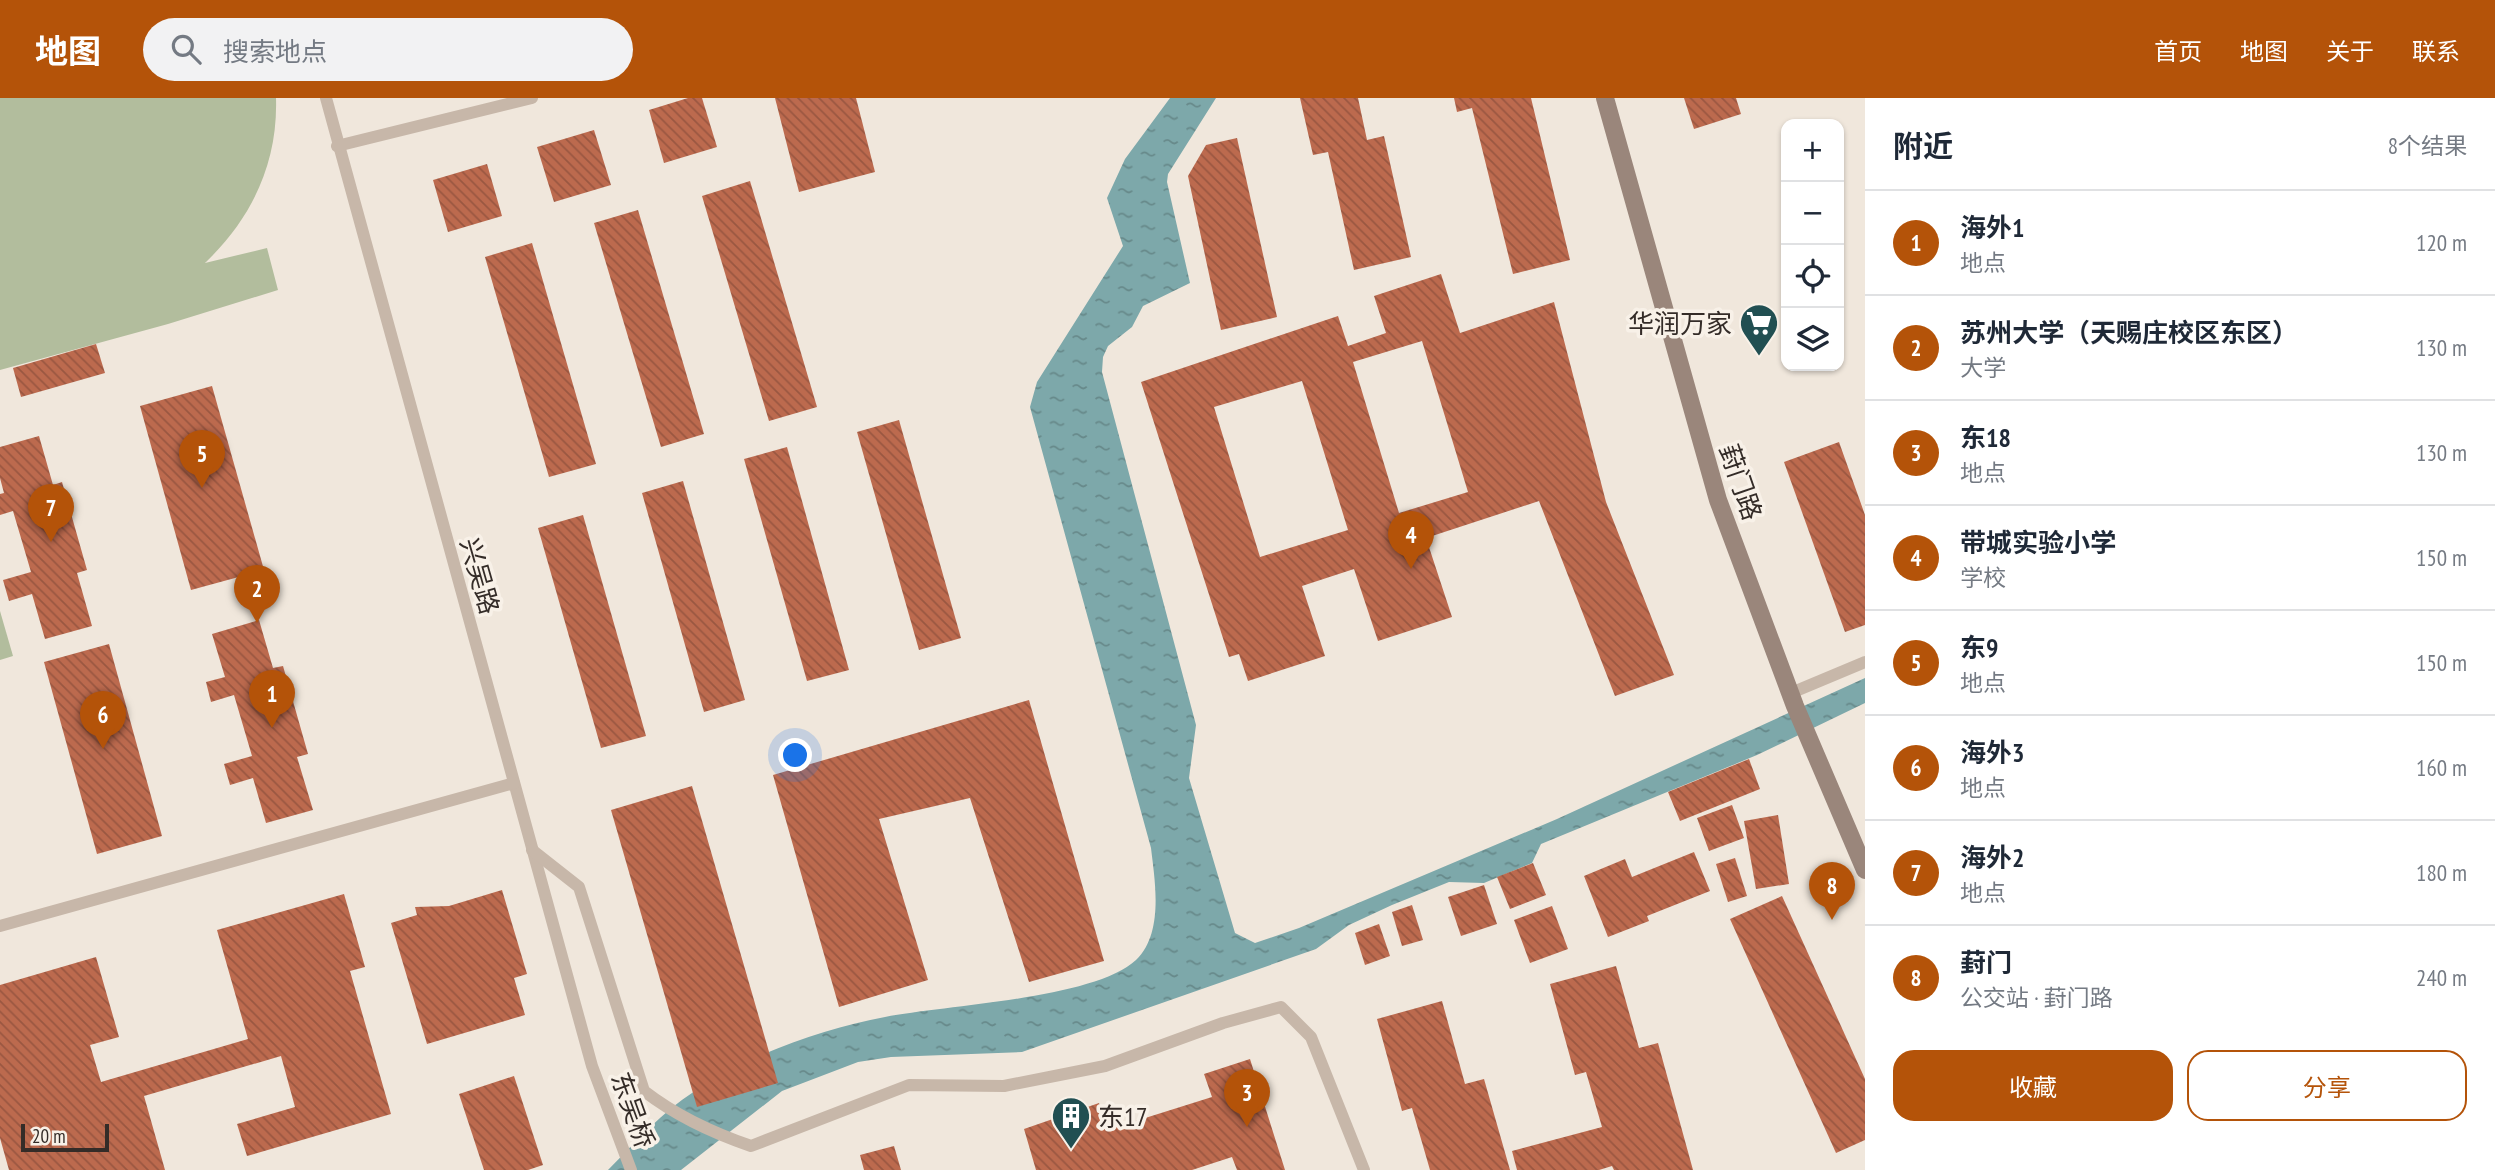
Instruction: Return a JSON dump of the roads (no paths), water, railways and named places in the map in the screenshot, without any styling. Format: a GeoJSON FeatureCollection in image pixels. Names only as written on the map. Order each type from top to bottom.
{"type":"FeatureCollection","features":[{"type":"Feature","properties":{"kind":"main road","name":"葑门路"},"geometry":{"type":"LineString","coordinates":[[1605,98],[1704,455],[1793,699],[1865,870]]}},
{"type":"Feature","properties":{"kind":"lane","name":"兴吴路"},"geometry":{"type":"LineString","coordinates":[[326,98],[337,146],[592,1066]]}},
{"type":"Feature","properties":{"kind":"lane"},"geometry":{"type":"LineString","coordinates":[[337,146],[532,98]]}},
{"type":"Feature","properties":{"kind":"lane"},"geometry":{"type":"LineString","coordinates":[[1793,699],[1865,662]]}},
{"type":"Feature","properties":{"kind":"lane"},"geometry":{"type":"LineString","coordinates":[[0,926],[514,783]]}},
{"type":"Feature","properties":{"kind":"lane"},"geometry":{"type":"LineString","coordinates":[[532,850],[579,887],[644,1091],[661,1104],[727,1138],[751,1146],[909,1085],[1004,1086],[1105,1066],[1223,1023],[1281,1007],[1311,1037],[1364,1170]]}},
{"type":"Feature","properties":{"kind":"lane","name":"东吴桥"},"geometry":{"type":"LineString","coordinates":[[592,1066],[631,1170]]}},
{"type":"Feature","properties":{"kind":"water"},"geometry":{"type":"Polygon","coordinates":[[[1170,98],[1216,98],[1168,174],[1167,182],[1190,283],[1143,306],[1132,327],[1108,346],[1103,357],[1102,372],[1196,725],[1189,778],[1235,933],[1255,943],[1299,928],[1557,819],[1865,678],[1865,703],[1757,755],[1541,844],[1532,863],[1484,883],[1449,882],[1349,925],[1316,949],[1022,1052],[891,1057],[858,1062],[782,1091],[681,1170],[608,1170],[653,1124],[683,1099],[736,1067],[766,1053],[856,1023],[1018,999],[1088,984],[1116,973],[1136,960],[1145,949],[1151,936],[1156,907],[1151,848],[1030,407],[1037,382],[1123,246],[1107,198],[1125,159],[1170,98]]]}},
{"type":"Feature","properties":{"kind":"place","name":"华润万家"},"geometry":{"type":"Point","coordinates":[1759,357]}},
{"type":"Feature","properties":{"kind":"place","name":"东9"},"geometry":{"type":"Point","coordinates":[202,488]}},
{"type":"Feature","properties":{"kind":"place","name":"海外2"},"geometry":{"type":"Point","coordinates":[51,542]}},
{"type":"Feature","properties":{"kind":"place","name":"带城实验小学"},"geometry":{"type":"Point","coordinates":[1411,569]}},
{"type":"Feature","properties":{"kind":"place","name":"苏州大学（天赐庄校区东区）"},"geometry":{"type":"Point","coordinates":[257,623]}},
{"type":"Feature","properties":{"kind":"place","name":"海外1"},"geometry":{"type":"Point","coordinates":[272,728]}},
{"type":"Feature","properties":{"kind":"place","name":"海外3"},"geometry":{"type":"Point","coordinates":[103,749]}},
{"type":"Feature","properties":{"kind":"place","name":"葑门"},"geometry":{"type":"Point","coordinates":[1832,920]}},
{"type":"Feature","properties":{"kind":"place","name":"东18"},"geometry":{"type":"Point","coordinates":[1247,1127]}},
{"type":"Feature","properties":{"kind":"place","name":"东17"},"geometry":{"type":"Point","coordinates":[1071,1150]}}]}
